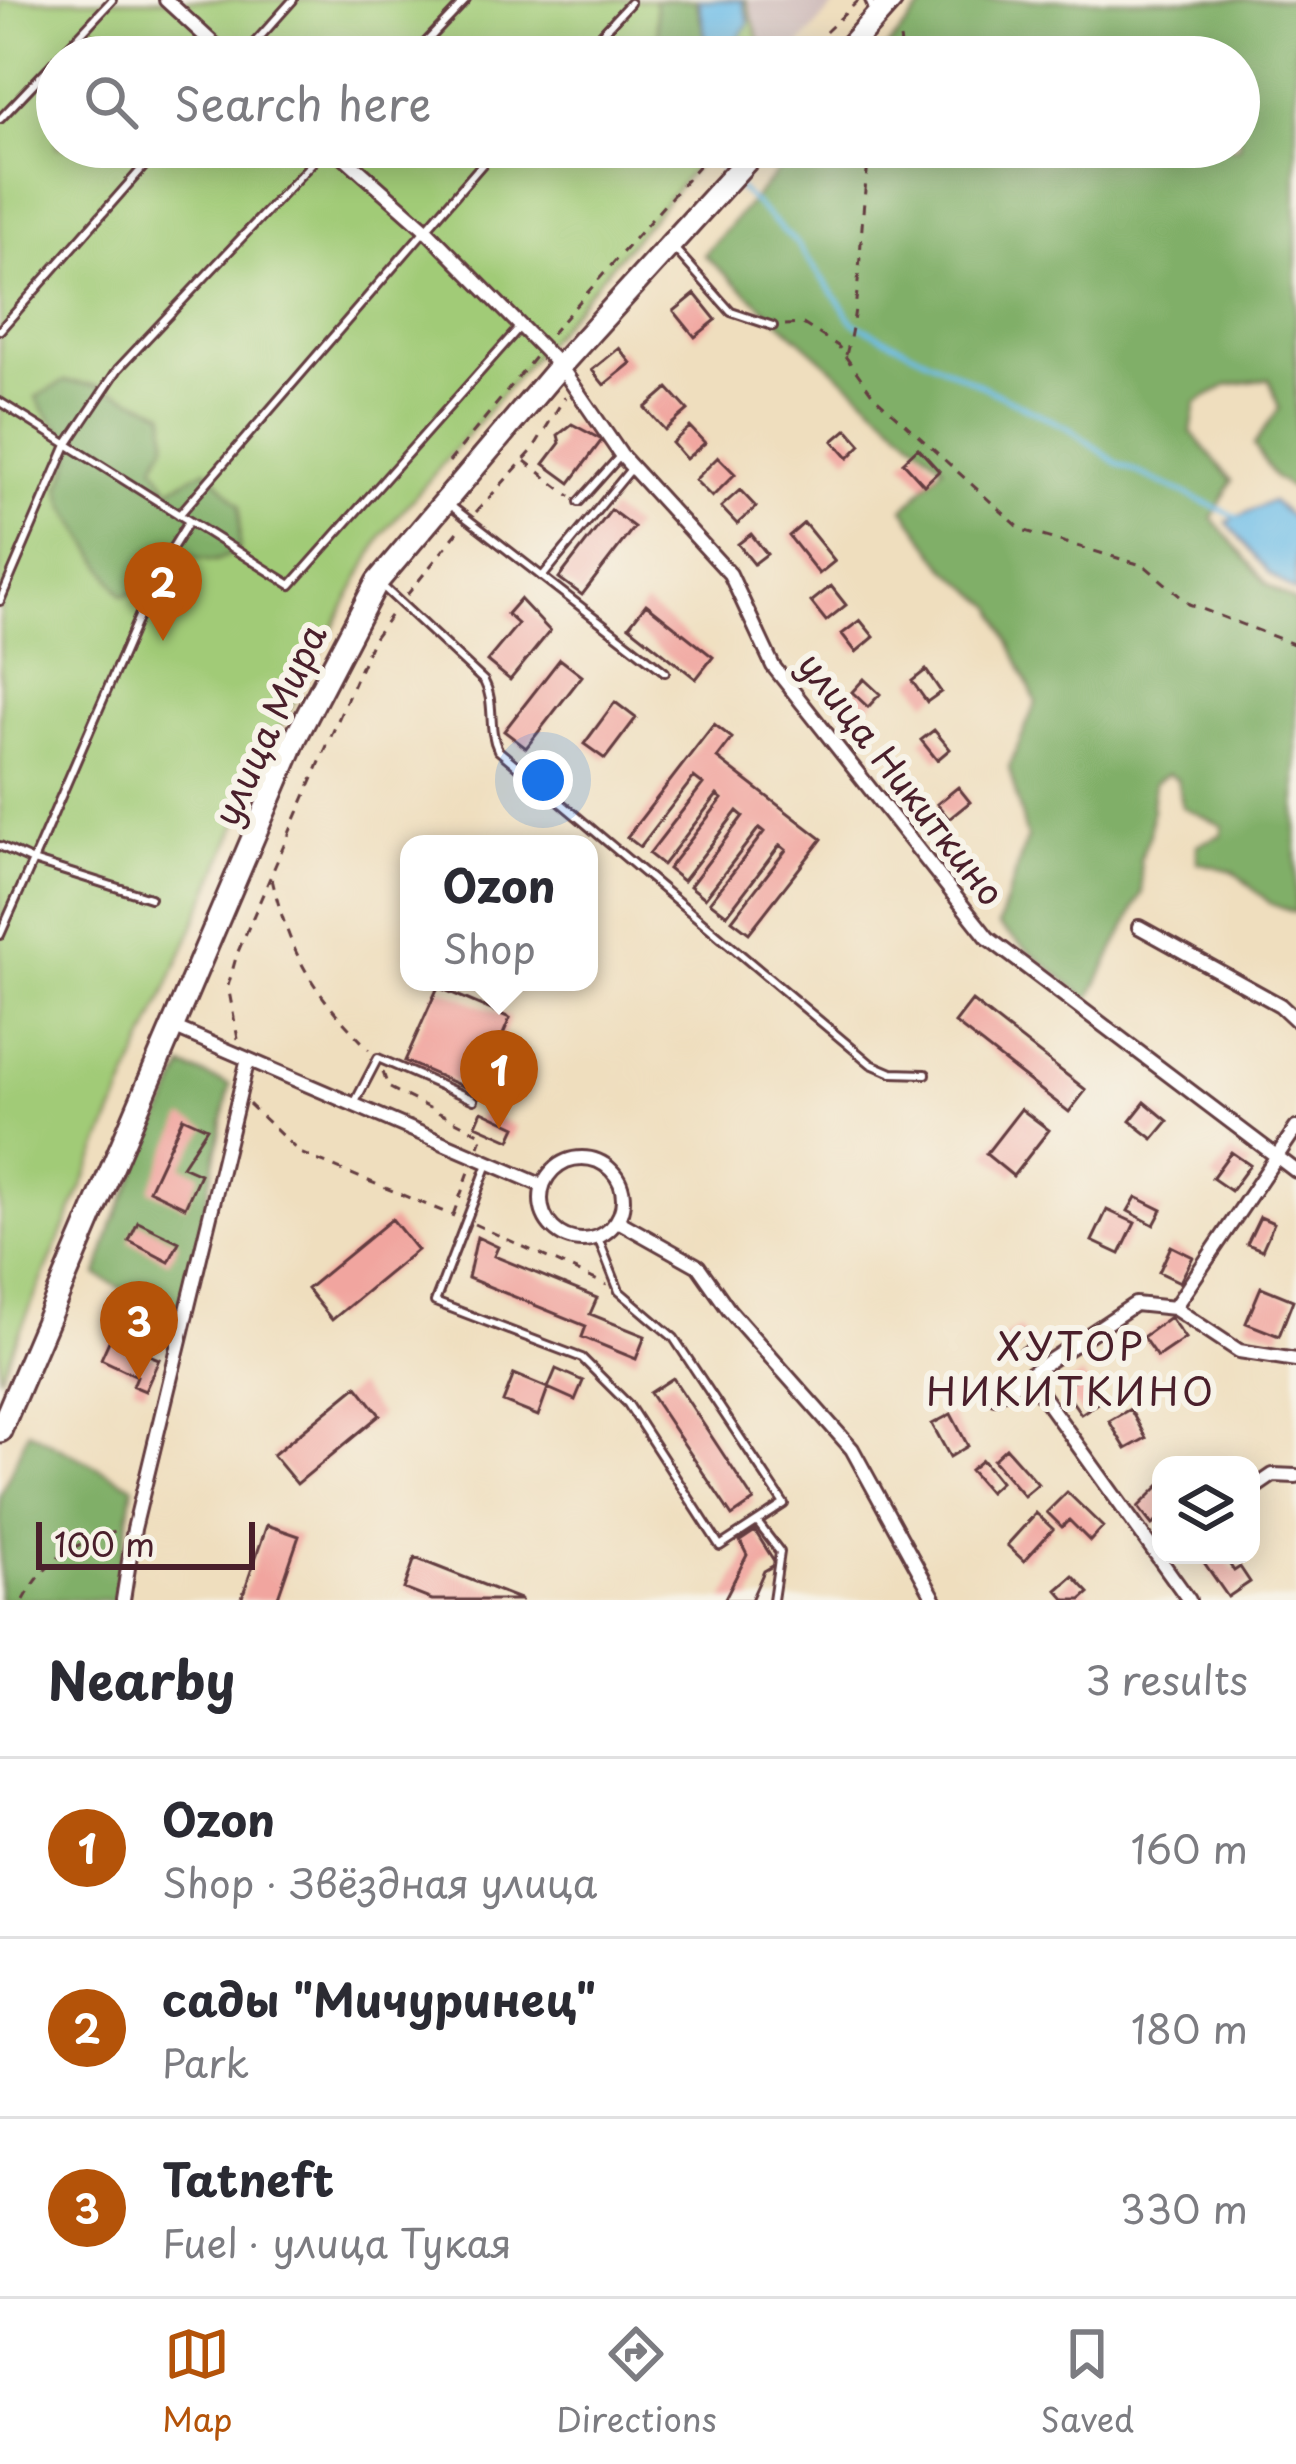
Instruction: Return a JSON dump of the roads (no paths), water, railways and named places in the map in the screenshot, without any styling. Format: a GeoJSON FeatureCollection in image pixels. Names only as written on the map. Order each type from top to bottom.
{"type":"FeatureCollection","features":[{"type":"Feature","properties":{"kind":"main road"},"geometry":{"type":"LineString","coordinates":[[856,36],[879,6]]}},
{"type":"Feature","properties":{"kind":"main road","name":"улица Мира"},"geometry":{"type":"LineString","coordinates":[[0,1431],[296,737],[377,582],[443,500],[567,375],[671,244],[740,168]]}},
{"type":"Feature","properties":{"kind":"street"},"geometry":{"type":"LineString","coordinates":[[166,0],[205,36]]}},
{"type":"Feature","properties":{"kind":"street","name":"улица Никиткино"},"geometry":{"type":"LineString","coordinates":[[355,168],[424,227],[567,375],[621,455],[730,574],[773,666],[988,938],[1296,1172]]}},
{"type":"Feature","properties":{"kind":"street"},"geometry":{"type":"LineString","coordinates":[[1139,927],[1280,1005],[1296,1019]]}},
{"type":"Feature","properties":{"kind":"street"},"geometry":{"type":"LineString","coordinates":[[173,1027],[247,1063],[542,1185]]}},
{"type":"Feature","properties":{"kind":"street"},"geometry":{"type":"LineString","coordinates":[[124,1600],[134,1529],[247,1063]]}},
{"type":"Feature","properties":{"kind":"street"},"geometry":{"type":"LineString","coordinates":[[1174,1308],[1296,1128]]}},
{"type":"Feature","properties":{"kind":"street"},"geometry":{"type":"LineString","coordinates":[[594,1159],[617,1176],[623,1188],[618,1220],[598,1238],[573,1240],[555,1230],[544,1215],[542,1185],[568,1160],[594,1159]]}},
{"type":"Feature","properties":{"kind":"street"},"geometry":{"type":"LineString","coordinates":[[618,1220],[698,1266],[729,1310],[853,1449],[935,1600]]}},
{"type":"Feature","properties":{"kind":"street"},"geometry":{"type":"LineString","coordinates":[[995,1397],[1136,1304],[1174,1308],[1239,1351],[1296,1360]]}},
{"type":"Feature","properties":{"kind":"street"},"geometry":{"type":"LineString","coordinates":[[1028,1376],[1152,1544]]}},
{"type":"Feature","properties":{"kind":"street"},"geometry":{"type":"LineString","coordinates":[[1260,1484],[1274,1475],[1296,1476]]}},
{"type":"Feature","properties":{"kind":"street"},"geometry":{"type":"LineString","coordinates":[[1166,1564],[1189,1600]]}},
{"type":"Feature","properties":{"kind":"lane"},"geometry":{"type":"LineString","coordinates":[[78,36],[112,0]]}},
{"type":"Feature","properties":{"kind":"lane"},"geometry":{"type":"LineString","coordinates":[[261,36],[293,0]]}},
{"type":"Feature","properties":{"kind":"lane"},"geometry":{"type":"LineString","coordinates":[[432,36],[466,0]]}},
{"type":"Feature","properties":{"kind":"lane"},"geometry":{"type":"LineString","coordinates":[[599,36],[630,3]]}},
{"type":"Feature","properties":{"kind":"lane"},"geometry":{"type":"LineString","coordinates":[[0,119],[36,81]]}},
{"type":"Feature","properties":{"kind":"lane"},"geometry":{"type":"LineString","coordinates":[[0,330],[143,168]]}},
{"type":"Feature","properties":{"kind":"lane"},"geometry":{"type":"LineString","coordinates":[[0,601],[67,445],[118,369],[310,168]]}},
{"type":"Feature","properties":{"kind":"lane"},"geometry":{"type":"LineString","coordinates":[[178,515],[478,168]]}},
{"type":"Feature","properties":{"kind":"lane"},"geometry":{"type":"LineString","coordinates":[[671,244],[731,313],[773,326]]}},
{"type":"Feature","properties":{"kind":"lane"},"geometry":{"type":"LineString","coordinates":[[0,402],[291,585],[520,327]]}},
{"type":"Feature","properties":{"kind":"lane"},"geometry":{"type":"LineString","coordinates":[[579,502],[621,455]]}},
{"type":"Feature","properties":{"kind":"lane"},"geometry":{"type":"LineString","coordinates":[[542,578],[632,467]]}},
{"type":"Feature","properties":{"kind":"lane"},"geometry":{"type":"LineString","coordinates":[[443,500],[665,672]]}},
{"type":"Feature","properties":{"kind":"lane"},"geometry":{"type":"LineString","coordinates":[[0,935],[160,568],[189,521]]}},
{"type":"Feature","properties":{"kind":"lane"},"geometry":{"type":"LineString","coordinates":[[377,582],[484,681],[491,695],[490,735],[498,750],[871,1064],[892,1072],[926,1074]]}},
{"type":"Feature","properties":{"kind":"lane"},"geometry":{"type":"LineString","coordinates":[[0,846],[150,898]]}},
{"type":"Feature","properties":{"kind":"lane"},"geometry":{"type":"LineString","coordinates":[[352,1107],[378,1058],[475,1100]]}},
{"type":"Feature","properties":{"kind":"lane"},"geometry":{"type":"LineString","coordinates":[[481,1161],[466,1221],[435,1302],[582,1358],[628,1404],[720,1546],[784,1504],[674,1338],[620,1291],[598,1238]]}},
{"type":"Feature","properties":{"kind":"lane"},"geometry":{"type":"LineString","coordinates":[[757,1522],[780,1552],[773,1600]]}},
{"type":"Feature","properties":{"kind":"water"},"geometry":{"type":"Polygon","coordinates":[[[699,0],[742,0],[749,22],[739,36],[705,36],[699,0]]]}},
{"type":"Feature","properties":{"kind":"water"},"geometry":{"type":"Polygon","coordinates":[[[1272,501],[1296,522],[1296,593],[1269,573],[1227,522],[1272,501]]]}},
{"type":"Feature","properties":{"kind":"waterway"},"geometry":{"type":"LineString","coordinates":[[721,168],[724,173]]}},
{"type":"Feature","properties":{"kind":"waterway"},"geometry":{"type":"LineString","coordinates":[[737,186],[798,245],[854,323],[1070,429],[1117,463],[1237,517]]}},
{"type":"Feature","properties":{"kind":"place","name":"сады \"Мичуринец\""},"geometry":{"type":"Point","coordinates":[163,641]}},
{"type":"Feature","properties":{"kind":"place","name":"Ozon"},"geometry":{"type":"Point","coordinates":[499,1129]}},
{"type":"Feature","properties":{"kind":"place","name":"Tatneft"},"geometry":{"type":"Point","coordinates":[139,1380]}},
{"type":"Feature","properties":{"kind":"district","name":"ХУТОР НИКИТКИНО"},"geometry":{"type":"Point","coordinates":[1071,1370]}}]}
